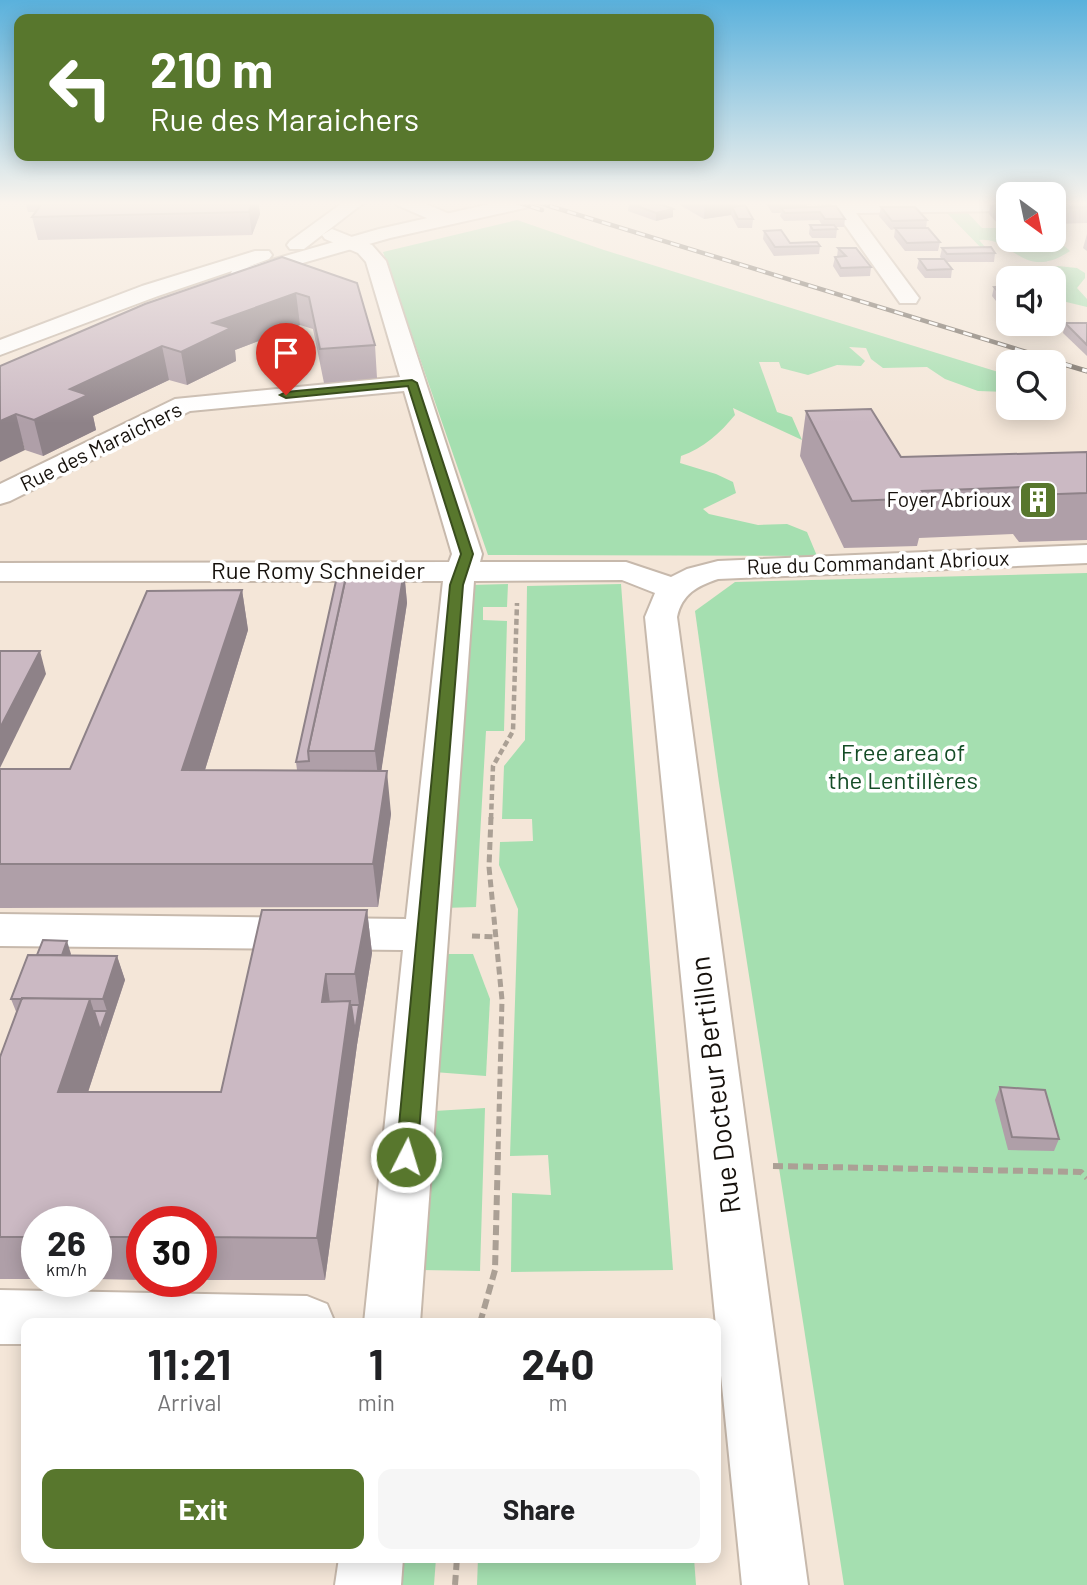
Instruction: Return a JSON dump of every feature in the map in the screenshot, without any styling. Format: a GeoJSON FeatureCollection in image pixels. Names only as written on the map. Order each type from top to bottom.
{"type":"FeatureCollection","features":[{"type":"Feature","properties":{"kind":"street"},"geometry":{"type":"LineString","coordinates":[[0,348],[149,291],[201,275]]}},
{"type":"Feature","properties":{"kind":"street"},"geometry":{"type":"LineString","coordinates":[[0,367],[237,275]]}},
{"type":"Feature","properties":{"kind":"street"},"geometry":{"type":"LineString","coordinates":[[380,275],[467,554],[457,585],[391,1318]]}},
{"type":"Feature","properties":{"kind":"street"},"geometry":{"type":"LineString","coordinates":[[891,275],[908,298]]}},
{"type":"Feature","properties":{"kind":"street","name":"Rue des Maraichers"},"geometry":{"type":"LineString","coordinates":[[0,495],[184,404],[412,383]]}},
{"type":"Feature","properties":{"kind":"street","name":"Rue du Commandant Abrioux"},"geometry":{"type":"LineString","coordinates":[[674,589],[698,575],[741,568],[1087,554]]}},
{"type":"Feature","properties":{"kind":"street","name":"Rue Romy Schneider"},"geometry":{"type":"LineString","coordinates":[[2,575],[626,571],[674,589]]}},
{"type":"Feature","properties":{"kind":"street","name":"Rue Docteur Bertillon"},"geometry":{"type":"LineString","coordinates":[[674,589],[663,605],[661,617],[724,1165],[730,1331],[775,1585]]}},
{"type":"Feature","properties":{"kind":"street"},"geometry":{"type":"LineString","coordinates":[[0,930],[426,935]]}},
{"type":"Feature","properties":{"kind":"street"},"geometry":{"type":"LineString","coordinates":[[0,1317],[51,1318]]}},
{"type":"Feature","properties":{"kind":"street"},"geometry":{"type":"LineString","coordinates":[[369,1585],[371,1563]]}},
{"type":"Feature","properties":{"kind":"path"},"geometry":{"type":"LineString","coordinates":[[724,1165],[1084,1170],[1087,1178]]}},
{"type":"Feature","properties":{"kind":"path"},"geometry":{"type":"LineString","coordinates":[[456,1585],[457,1563]]}},
{"type":"Feature","properties":{"kind":"green space"},"geometry":{"type":"Polygon","coordinates":[[[391,275],[685,275],[996,371],[996,392],[978,391],[945,379],[927,367],[883,368],[871,359],[866,348],[849,347],[865,361],[861,366],[837,365],[808,375],[781,368],[779,362],[759,362],[777,412],[792,417],[802,440],[733,408],[735,415],[723,428],[704,444],[681,456],[680,463],[733,482],[736,493],[703,509],[709,514],[758,525],[787,524],[807,532],[817,556],[488,555],[391,275]]]}},
{"type":"Feature","properties":{"kind":"green space"},"geometry":{"type":"Polygon","coordinates":[[[1066,275],[1085,275],[1077,288],[1087,299],[1087,307],[1066,302],[1066,275]]]}},
{"type":"Feature","properties":{"kind":"green space","name":"Free area of the Lentillères"},"geometry":{"type":"Polygon","coordinates":[[[1087,573],[1087,1585],[844,1585],[719,783],[695,611],[735,582],[1087,573]]]}},
{"type":"Feature","properties":{"kind":"green space"},"geometry":{"type":"Polygon","coordinates":[[[508,584],[507,607],[483,607],[483,620],[507,621],[504,731],[486,731],[476,907],[443,908],[471,585],[508,584]]]}},
{"type":"Feature","properties":{"kind":"green space"},"geometry":{"type":"Polygon","coordinates":[[[621,584],[673,1270],[511,1272],[512,1193],[551,1195],[548,1155],[510,1156],[518,909],[499,865],[500,842],[533,841],[532,819],[502,819],[504,766],[525,740],[527,586],[621,584]]]}},
{"type":"Feature","properties":{"kind":"green space"},"geometry":{"type":"Polygon","coordinates":[[[442,954],[473,954],[490,999],[486,1076],[434,1072],[442,954]]]}},
{"type":"Feature","properties":{"kind":"green space"},"geometry":{"type":"Polygon","coordinates":[[[485,1108],[480,1271],[421,1270],[434,1111],[485,1108]]]}},
{"type":"Feature","properties":{"kind":"green space"},"geometry":{"type":"Polygon","coordinates":[[[394,1563],[436,1563],[434,1585],[392,1585],[394,1563]]]}},
{"type":"Feature","properties":{"kind":"green space"},"geometry":{"type":"Polygon","coordinates":[[[478,1563],[694,1563],[696,1585],[477,1585],[478,1563]]]}},
{"type":"Feature","properties":{"kind":"building"},"geometry":{"type":"Polygon","coordinates":[[[230,275],[334,275],[357,283],[375,345],[320,349],[309,297],[296,293],[213,323],[231,328],[181,352],[162,346],[70,389],[88,395],[34,420],[16,414],[0,421],[0,366],[145,304],[230,275]]]}},
{"type":"Feature","properties":{"kind":"building"},"geometry":{"type":"Polygon","coordinates":[[[1066,323],[1087,323],[1087,345],[1066,324],[1066,323]]]}},
{"type":"Feature","properties":{"kind":"building"},"geometry":{"type":"Polygon","coordinates":[[[871,409],[901,457],[1087,452],[1087,493],[1031,495],[1025,487],[922,491],[927,498],[852,501],[806,411],[871,409]]]}},
{"type":"Feature","properties":{"kind":"building"},"geometry":{"type":"Polygon","coordinates":[[[404,571],[375,751],[308,751],[347,572],[404,571]]]}},
{"type":"Feature","properties":{"kind":"building"},"geometry":{"type":"Polygon","coordinates":[[[336,581],[345,581],[308,751],[309,761],[296,762],[336,581]]]}},
{"type":"Feature","properties":{"kind":"building"},"geometry":{"type":"Polygon","coordinates":[[[242,590],[182,770],[387,771],[373,864],[0,864],[0,769],[70,769],[147,591],[242,590]]]}},
{"type":"Feature","properties":{"kind":"building"},"geometry":{"type":"Polygon","coordinates":[[[0,651],[40,651],[0,728],[0,651]]]}},
{"type":"Feature","properties":{"kind":"building"},"geometry":{"type":"Polygon","coordinates":[[[262,910],[367,910],[355,974],[326,974],[322,1002],[350,1001],[317,1238],[217,1237],[217,1206],[126,1206],[126,1237],[112,1237],[112,1206],[21,1206],[21,1237],[0,1237],[0,1057],[22,998],[90,999],[58,1092],[221,1092],[262,910]]]}},
{"type":"Feature","properties":{"kind":"building"},"geometry":{"type":"Polygon","coordinates":[[[43,940],[67,941],[62,955],[37,955],[43,940]]]}},
{"type":"Feature","properties":{"kind":"building"},"geometry":{"type":"Polygon","coordinates":[[[28,955],[117,956],[103,999],[11,999],[28,955]]]}},
{"type":"Feature","properties":{"kind":"building"},"geometry":{"type":"Polygon","coordinates":[[[351,1005],[359,1005],[355,1032],[351,1005]]]}},
{"type":"Feature","properties":{"kind":"building"},"geometry":{"type":"Polygon","coordinates":[[[94,1011],[107,1011],[100,1030],[94,1011]]]}},
{"type":"Feature","properties":{"kind":"building"},"geometry":{"type":"Polygon","coordinates":[[[1000,1087],[1045,1090],[1059,1139],[1012,1137],[1000,1087]]]}},
{"type":"Feature","properties":{"kind":"railway"},"geometry":{"type":"LineString","coordinates":[[775,275],[1020,350]]}},
{"type":"Feature","properties":{"kind":"railway"},"geometry":{"type":"LineString","coordinates":[[1066,365],[1087,371]]}},
{"type":"Feature","properties":{"kind":"place","name":"Foyer Abrioux"},"geometry":{"type":"Point","coordinates":[1038,500]}},
{"type":"Feature","properties":{"kind":"route"},"geometry":{"type":"LineString","coordinates":[[286,395],[412,383],[467,554],[457,585],[406,1157]]}}]}
